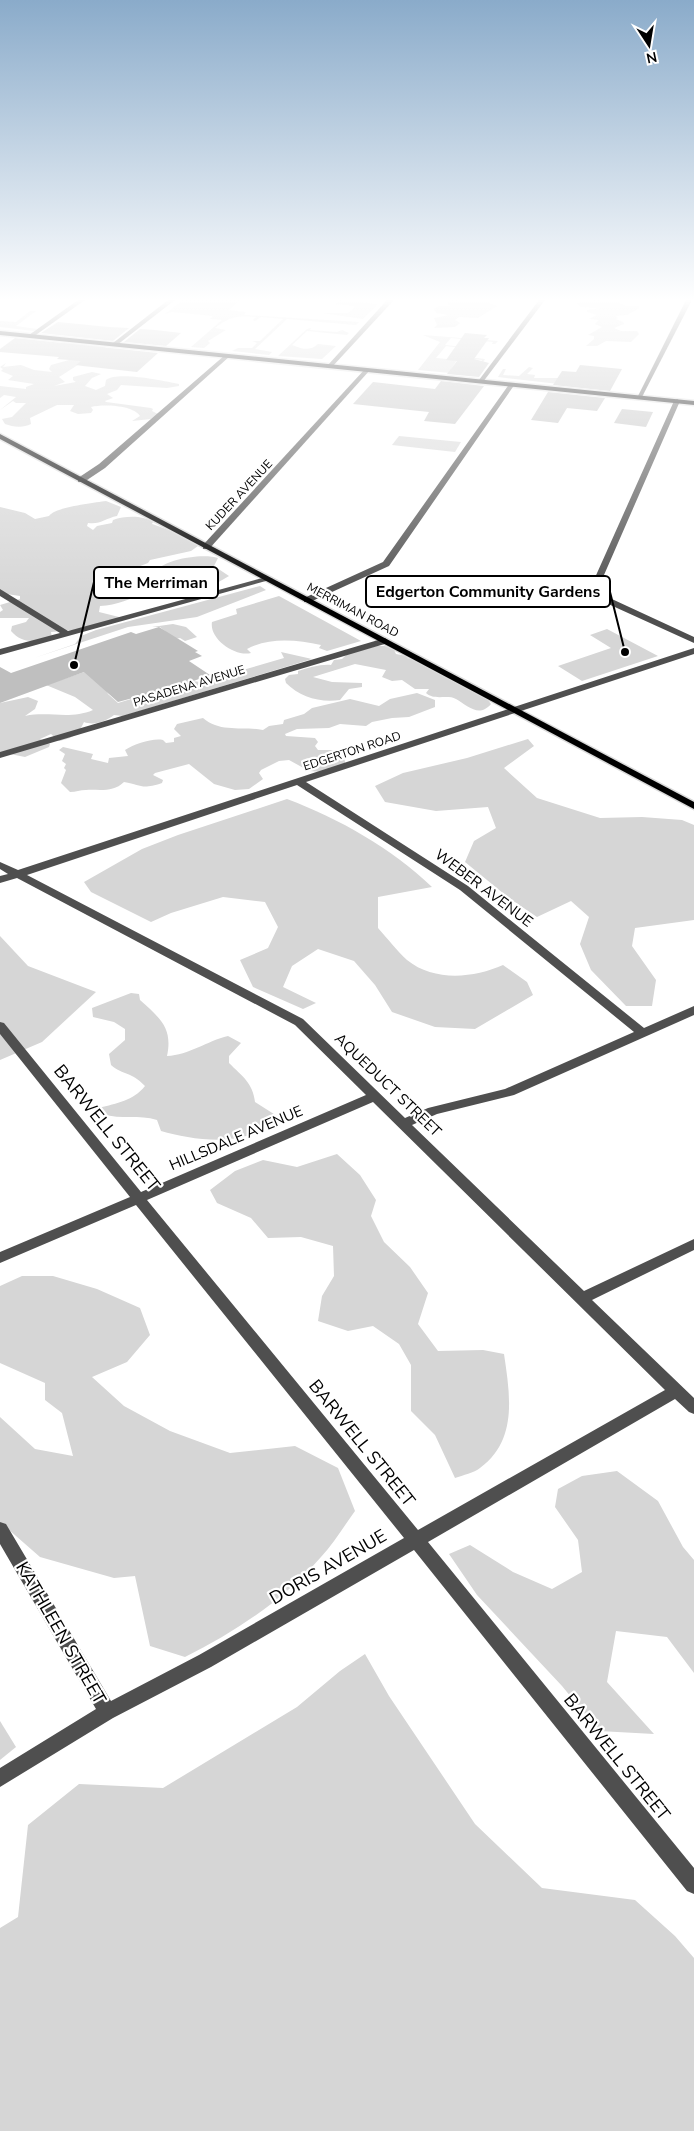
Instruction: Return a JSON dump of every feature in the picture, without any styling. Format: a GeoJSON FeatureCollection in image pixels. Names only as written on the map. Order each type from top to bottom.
{"type":"FeatureCollection","features":[{"type":"Feature","properties":{"kind":"main road"},"geometry":{"type":"LineString","coordinates":[[662,399],[694,403]]}},
{"type":"Feature","properties":{"kind":"main road","name":"MERRIMAN ROAD"},"geometry":{"type":"LineString","coordinates":[[0,436],[694,806]]}},
{"type":"Feature","properties":{"kind":"street"},"geometry":{"type":"LineString","coordinates":[[81,480],[102,466],[177,399]]}},
{"type":"Feature","properties":{"kind":"street","name":"KUDER AVENUE"},"geometry":{"type":"LineString","coordinates":[[206,547],[341,399]]}},
{"type":"Feature","properties":{"kind":"street"},"geometry":{"type":"LineString","coordinates":[[307,600],[386,564],[501,399]]}},
{"type":"Feature","properties":{"kind":"street"},"geometry":{"type":"LineString","coordinates":[[677,401],[593,591],[598,596],[694,640]]}},
{"type":"Feature","properties":{"kind":"street"},"geometry":{"type":"LineString","coordinates":[[0,652],[269,579]]}},
{"type":"Feature","properties":{"kind":"street"},"geometry":{"type":"LineString","coordinates":[[0,592],[67,634]]}},
{"type":"Feature","properties":{"kind":"street","name":"PASADENA AVENUE"},"geometry":{"type":"LineString","coordinates":[[0,755],[385,641]]}},
{"type":"Feature","properties":{"kind":"street","name":"EDGERTON ROAD"},"geometry":{"type":"LineString","coordinates":[[0,880],[694,651]]}},
{"type":"Feature","properties":{"kind":"street","name":"WEBER AVENUE"},"geometry":{"type":"LineString","coordinates":[[298,782],[464,888],[642,1032]]}},
{"type":"Feature","properties":{"kind":"street","name":"AQUEDUCT STREET"},"geometry":{"type":"LineString","coordinates":[[0,865],[299,1022],[694,1408]]}},
{"type":"Feature","properties":{"kind":"street"},"geometry":{"type":"LineString","coordinates":[[404,1123],[433,1111],[509,1092],[694,1010]]}},
{"type":"Feature","properties":{"kind":"street","name":"BARWELL STREET"},"geometry":{"type":"LineString","coordinates":[[0,1026],[694,1884]]}},
{"type":"Feature","properties":{"kind":"street","name":"HILLSDALE AVENUE"},"geometry":{"type":"LineString","coordinates":[[0,1258],[376,1096]]}},
{"type":"Feature","properties":{"kind":"street"},"geometry":{"type":"LineString","coordinates":[[583,1298],[694,1244]]}},
{"type":"Feature","properties":{"kind":"street","name":"DORIS AVENUE"},"geometry":{"type":"LineString","coordinates":[[0,1778],[107,1712],[205,1661],[676,1390]]}},
{"type":"Feature","properties":{"kind":"street","name":"KATHLEEN STREET"},"geometry":{"type":"LineString","coordinates":[[0,1529],[65,1637],[107,1712]]}},
{"type":"Feature","properties":{"kind":"shaded area"},"geometry":{"type":"Polygon","coordinates":[[[13,399],[109,399],[105,401],[151,408],[153,409],[152,411],[158,414],[151,419],[132,421],[140,416],[136,412],[117,406],[91,407],[93,410],[91,413],[78,414],[70,411],[74,405],[57,405],[30,418],[31,424],[18,427],[5,424],[2,419],[12,417],[26,403],[16,403],[13,401],[0,410],[13,399]]]}},
{"type":"Feature","properties":{"kind":"shaded area"},"geometry":{"type":"Polygon","coordinates":[[[399,436],[461,442],[455,452],[392,445],[399,436]]]}},
{"type":"Feature","properties":{"kind":"shaded area"},"geometry":{"type":"Polygon","coordinates":[[[106,501],[121,507],[117,516],[100,522],[88,523],[87,526],[93,530],[97,526],[112,523],[113,520],[139,517],[184,537],[198,546],[191,551],[150,560],[148,563],[125,572],[128,576],[154,574],[165,564],[173,561],[203,556],[218,558],[214,566],[229,576],[217,583],[209,584],[196,579],[186,583],[158,582],[146,587],[146,592],[135,597],[118,603],[100,606],[99,612],[119,617],[119,621],[109,624],[95,624],[84,629],[51,632],[52,638],[41,640],[30,641],[20,638],[11,631],[12,626],[26,622],[29,618],[0,618],[0,612],[3,610],[0,605],[20,599],[20,596],[0,593],[0,507],[25,513],[35,519],[49,516],[66,508],[106,501]]]}},
{"type":"Feature","properties":{"kind":"shaded area"},"geometry":{"type":"Polygon","coordinates":[[[260,586],[266,590],[197,617],[128,627],[34,658],[75,644],[81,636],[96,630],[260,586]]]}},
{"type":"Feature","properties":{"kind":"shaded area"},"geometry":{"type":"Polygon","coordinates":[[[279,596],[361,641],[327,651],[319,648],[321,645],[312,643],[274,641],[247,649],[251,653],[245,654],[224,645],[215,635],[212,622],[237,614],[236,609],[279,596]]]}},
{"type":"Feature","properties":{"kind":"shaded area"},"geometry":{"type":"Polygon","coordinates":[[[173,624],[186,627],[197,637],[185,641],[180,638],[175,639],[160,627],[152,627],[173,624]]]}},
{"type":"Feature","properties":{"kind":"shaded area"},"geometry":{"type":"Polygon","coordinates":[[[607,629],[658,656],[582,681],[558,666],[611,648],[590,635],[607,629]]]}},
{"type":"Feature","properties":{"kind":"shaded area"},"geometry":{"type":"Polygon","coordinates":[[[377,646],[385,646],[394,650],[396,654],[407,656],[407,658],[435,664],[458,683],[484,695],[491,704],[482,710],[473,709],[456,699],[433,697],[426,693],[429,689],[415,689],[402,680],[392,681],[382,677],[386,670],[355,664],[313,677],[332,682],[362,683],[362,687],[349,689],[340,700],[325,701],[311,698],[298,692],[286,683],[285,679],[289,675],[298,674],[298,671],[331,665],[334,660],[342,659],[347,654],[377,646]]]}},
{"type":"Feature","properties":{"kind":"shaded area"},"geometry":{"type":"Polygon","coordinates":[[[281,652],[312,659],[123,716],[114,715],[96,723],[84,722],[80,730],[68,739],[59,741],[51,734],[40,739],[50,744],[49,747],[25,757],[0,752],[0,703],[28,697],[38,701],[35,709],[25,716],[43,714],[68,715],[93,710],[75,697],[46,685],[96,668],[108,694],[118,703],[190,681],[202,682],[223,674],[219,672],[231,669],[236,672],[284,658],[281,652]]]}},
{"type":"Feature","properties":{"kind":"shaded area"},"geometry":{"type":"Polygon","coordinates":[[[417,693],[435,700],[435,707],[409,717],[372,722],[366,726],[340,724],[329,728],[297,729],[285,734],[286,736],[315,738],[318,742],[315,746],[318,750],[339,750],[344,754],[345,763],[323,772],[309,771],[289,760],[279,761],[261,770],[259,773],[263,779],[249,789],[235,790],[214,784],[189,764],[155,773],[153,775],[163,780],[162,783],[150,786],[124,782],[115,788],[106,790],[70,792],[61,783],[66,770],[64,768],[66,764],[62,761],[65,754],[59,750],[63,747],[93,754],[91,759],[108,763],[109,758],[128,756],[125,750],[144,742],[163,740],[166,743],[174,742],[174,738],[181,736],[174,729],[177,724],[203,718],[217,726],[263,730],[269,726],[283,724],[284,720],[304,714],[312,708],[350,699],[379,706],[390,699],[417,693]]]}},
{"type":"Feature","properties":{"kind":"shaded area"},"geometry":{"type":"Polygon","coordinates":[[[528,739],[534,746],[504,768],[537,798],[600,818],[642,817],[682,820],[694,825],[694,920],[635,928],[632,946],[656,980],[652,1006],[626,1006],[591,970],[580,944],[589,917],[571,901],[537,917],[509,898],[465,862],[474,841],[496,828],[488,807],[436,811],[385,802],[375,786],[403,773],[467,758],[528,739]]]}},
{"type":"Feature","properties":{"kind":"shaded area"},"geometry":{"type":"Polygon","coordinates":[[[287,799],[345,825],[364,836],[400,860],[432,887],[378,897],[378,928],[407,960],[429,972],[454,976],[480,973],[503,965],[527,982],[533,995],[475,1029],[435,1027],[392,1012],[375,985],[354,961],[318,949],[292,966],[283,987],[316,1003],[303,1009],[253,987],[240,960],[268,948],[278,927],[265,902],[223,897],[171,913],[151,922],[91,892],[84,882],[142,849],[287,799]]]}},
{"type":"Feature","properties":{"kind":"shaded area"},"geometry":{"type":"Polygon","coordinates":[[[0,936],[28,966],[96,992],[42,1042],[0,1060],[0,936]]]}},
{"type":"Feature","properties":{"kind":"shaded area"},"geometry":{"type":"Polygon","coordinates":[[[131,993],[139,994],[140,1000],[154,1012],[163,1024],[168,1038],[167,1056],[190,1051],[228,1036],[241,1043],[229,1056],[229,1063],[249,1085],[255,1102],[277,1116],[266,1127],[253,1134],[223,1140],[190,1138],[161,1131],[157,1120],[150,1118],[116,1117],[103,1114],[99,1108],[130,1098],[145,1086],[136,1078],[111,1065],[109,1054],[125,1040],[125,1029],[114,1022],[93,1017],[92,1008],[131,993]]]}},
{"type":"Feature","properties":{"kind":"shaded area"},"geometry":{"type":"Polygon","coordinates":[[[337,1154],[360,1175],[376,1200],[371,1216],[384,1242],[410,1267],[428,1293],[418,1324],[438,1351],[483,1350],[504,1354],[509,1401],[506,1430],[501,1444],[492,1457],[475,1471],[455,1478],[435,1435],[411,1411],[411,1365],[399,1344],[373,1326],[348,1331],[318,1321],[322,1296],[334,1276],[333,1246],[301,1237],[268,1238],[251,1218],[217,1203],[210,1190],[235,1171],[263,1160],[297,1167],[337,1154]]]}},
{"type":"Feature","properties":{"kind":"shaded area"},"geometry":{"type":"Polygon","coordinates":[[[22,1276],[53,1276],[97,1289],[140,1308],[150,1335],[127,1362],[92,1377],[124,1406],[170,1431],[230,1453],[295,1446],[338,1468],[355,1511],[326,1552],[307,1573],[258,1614],[222,1637],[185,1657],[150,1646],[135,1576],[114,1578],[40,1557],[0,1522],[0,1417],[35,1449],[73,1456],[62,1413],[45,1400],[45,1383],[0,1363],[0,1286],[22,1276]]]}},
{"type":"Feature","properties":{"kind":"shaded area"},"geometry":{"type":"Polygon","coordinates":[[[617,1471],[658,1501],[683,1547],[694,1560],[694,1673],[667,1637],[616,1631],[607,1682],[654,1734],[599,1731],[562,1686],[477,1595],[449,1554],[470,1545],[513,1572],[552,1589],[582,1572],[578,1540],[555,1507],[558,1489],[582,1476],[617,1471]]]}},
{"type":"Feature","properties":{"kind":"shaded area"},"geometry":{"type":"Polygon","coordinates":[[[365,1654],[389,1696],[475,1824],[542,1888],[635,1900],[675,1936],[694,1958],[694,2131],[0,2131],[0,1928],[18,1917],[28,1825],[79,1784],[163,1788],[297,1707],[340,1671],[365,1654]]]}},
{"type":"Feature","properties":{"kind":"shaded area"},"geometry":{"type":"Polygon","coordinates":[[[0,1721],[16,1747],[0,1760],[0,1721]]]}},
{"type":"Feature","properties":{"kind":"building"},"geometry":{"type":"Polygon","coordinates":[[[357,399],[474,399],[455,424],[424,421],[429,412],[353,404],[357,399]]]}},
{"type":"Feature","properties":{"kind":"building"},"geometry":{"type":"Polygon","coordinates":[[[543,399],[604,399],[597,411],[567,408],[558,423],[531,420],[543,399]]]}},
{"type":"Feature","properties":{"kind":"building"},"geometry":{"type":"Polygon","coordinates":[[[622,409],[653,412],[646,427],[614,423],[622,409]]]}},
{"type":"Feature","properties":{"kind":"building"},"geometry":{"type":"Polygon","coordinates":[[[159,627],[198,651],[195,652],[202,656],[189,661],[210,675],[118,702],[84,672],[0,703],[0,667],[11,673],[131,632],[136,634],[159,627]]]}},
{"type":"Feature","properties":{"kind":"place","name":"Edgerton Community Gardens"},"geometry":{"type":"Point","coordinates":[625,652]}},
{"type":"Feature","properties":{"kind":"place","name":"The Merriman"},"geometry":{"type":"Point","coordinates":[74,665]}}]}
